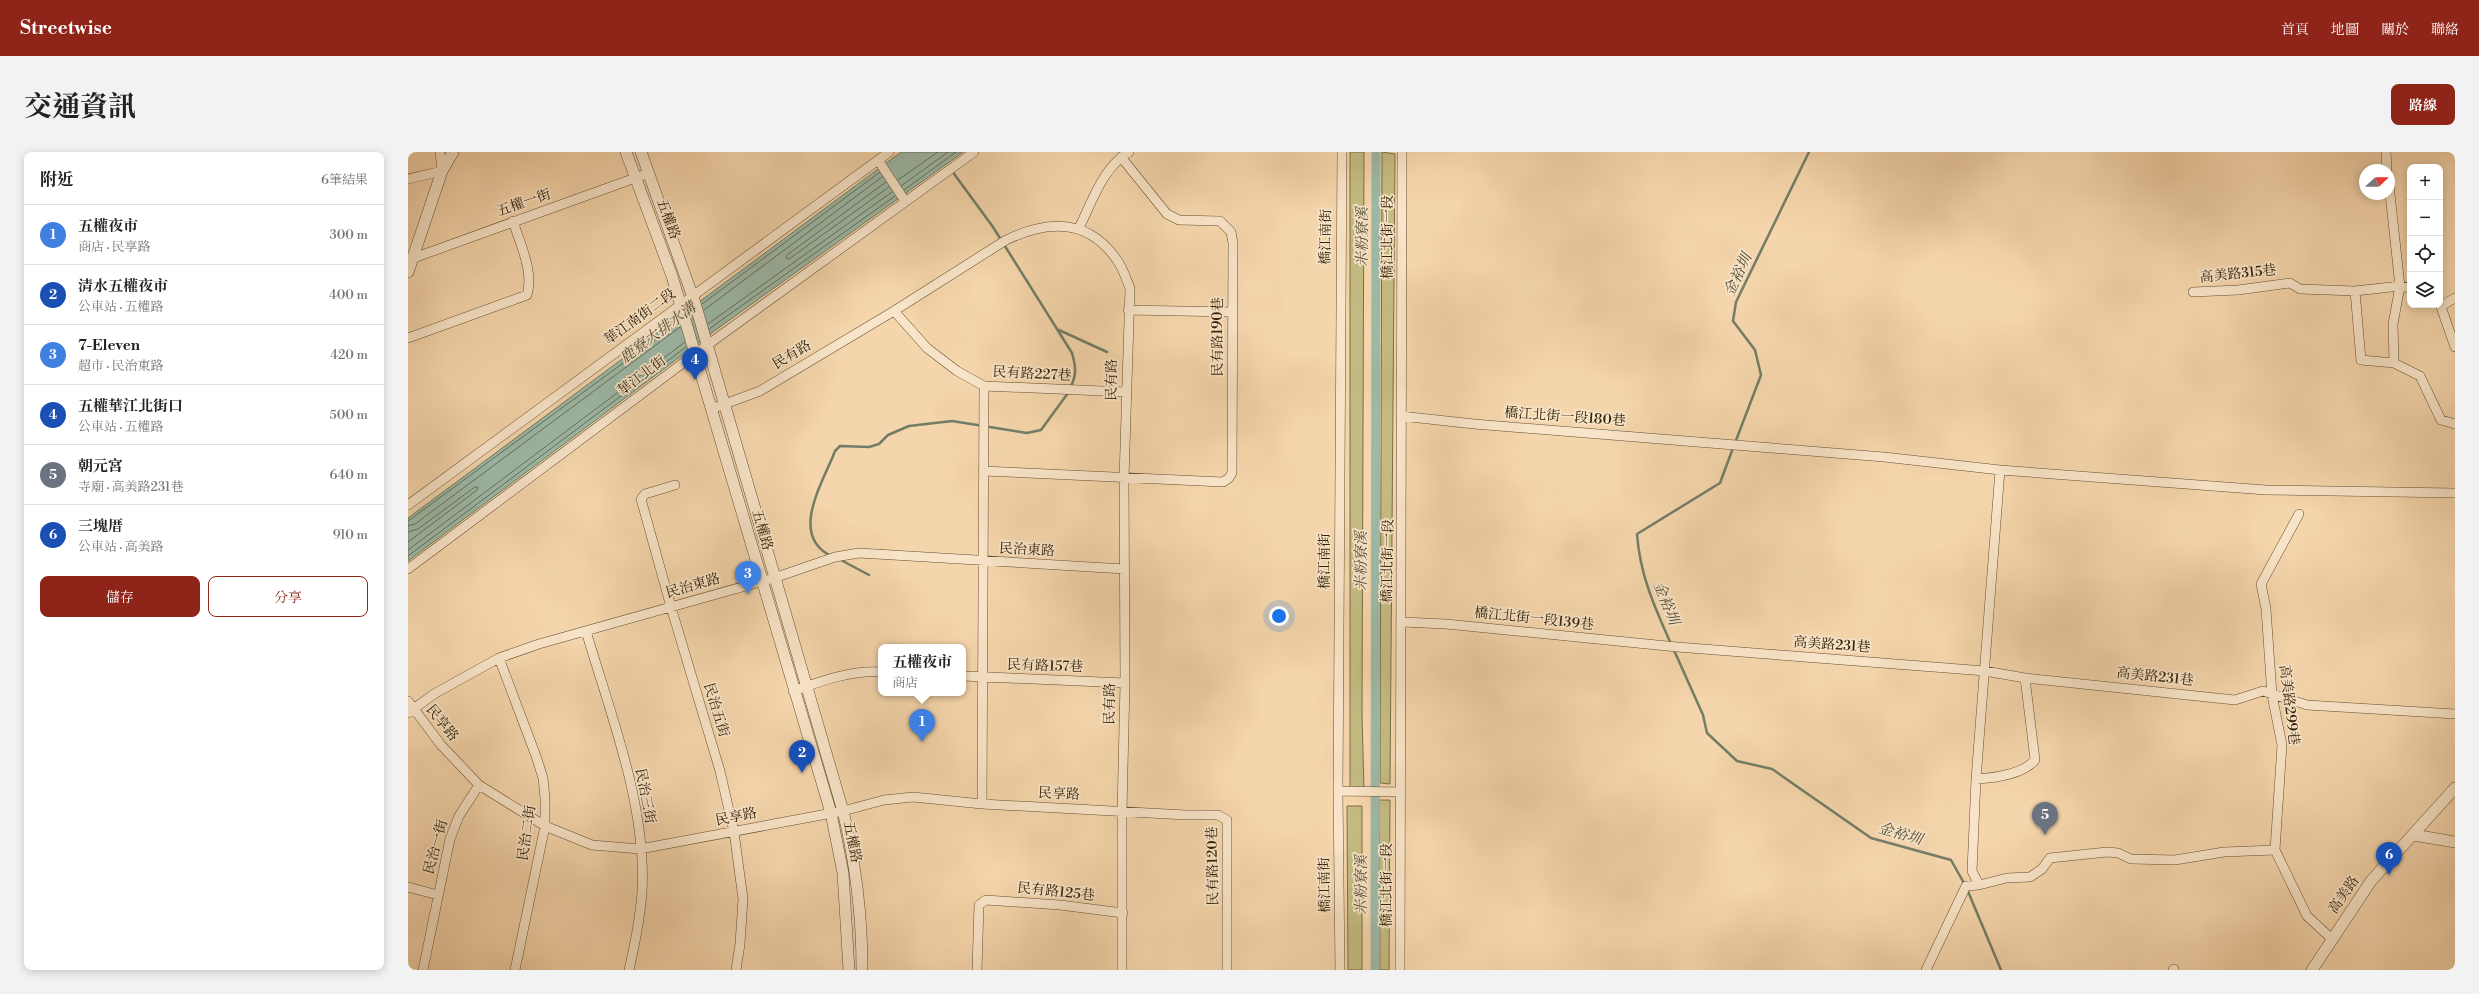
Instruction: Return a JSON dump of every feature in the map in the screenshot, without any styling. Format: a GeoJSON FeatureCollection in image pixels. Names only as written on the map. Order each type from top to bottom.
{"type":"FeatureCollection","features":[{"type":"Feature","properties":{"kind":"street"},"geometry":{"type":"LineString","coordinates":[[440,152],[442,171]]}},
{"type":"Feature","properties":{"kind":"street"},"geometry":{"type":"LineString","coordinates":[[408,272],[411,259],[442,171],[453,152]]}},
{"type":"Feature","properties":{"kind":"street","name":"五權路"},"geometry":{"type":"LineString","coordinates":[[626,152],[637,178],[681,309],[793,691],[831,813],[843,873],[849,970]]}},
{"type":"Feature","properties":{"kind":"street","name":"五權路"},"geometry":{"type":"LineString","coordinates":[[641,152],[694,300],[723,404],[843,811],[851,842],[860,903],[862,970]]}},
{"type":"Feature","properties":{"kind":"street","name":"華江南街二段"},"geometry":{"type":"LineString","coordinates":[[408,505],[694,300],[879,162],[889,152]]}},
{"type":"Feature","properties":{"kind":"street","name":"華江北街"},"geometry":{"type":"LineString","coordinates":[[408,569],[694,351],[904,199],[974,152]]}},
{"type":"Feature","properties":{"kind":"street","name":"橋江南街"},"geometry":{"type":"LineString","coordinates":[[1340,970],[1338,792],[1342,152]]}},
{"type":"Feature","properties":{"kind":"street","name":"橋江北街一段"},"geometry":{"type":"LineString","coordinates":[[1400,970],[1403,460],[1401,416],[1402,152]]}},
{"type":"Feature","properties":{"kind":"street"},"geometry":{"type":"LineString","coordinates":[[2386,152],[2387,164]]}},
{"type":"Feature","properties":{"kind":"street"},"geometry":{"type":"LineString","coordinates":[[1079,228],[1102,180],[1125,154]]}},
{"type":"Feature","properties":{"kind":"street","name":"民有路190巷"},"geometry":{"type":"LineString","coordinates":[[983,471],[1124,479],[1223,482],[1229,478],[1234,466],[1232,312],[1233,243],[1228,229],[1220,222],[1179,220],[1167,214],[1125,154]]}},
{"type":"Feature","properties":{"kind":"street"},"geometry":{"type":"LineString","coordinates":[[879,162],[904,199]]}},
{"type":"Feature","properties":{"kind":"street"},"geometry":{"type":"LineString","coordinates":[[408,179],[442,171]]}},
{"type":"Feature","properties":{"kind":"street","name":"五權一街"},"geometry":{"type":"LineString","coordinates":[[411,259],[649,173]]}},
{"type":"Feature","properties":{"kind":"street"},"geometry":{"type":"LineString","coordinates":[[2391,200],[2400,286],[2393,324],[2394,363]]}},
{"type":"Feature","properties":{"kind":"street"},"geometry":{"type":"LineString","coordinates":[[408,338],[527,295],[530,286],[529,273],[513,221]]}},
{"type":"Feature","properties":{"kind":"street","name":"民有路"},"geometry":{"type":"LineString","coordinates":[[711,409],[760,391],[894,311],[1006,240],[1025,231],[1051,226],[1079,228],[1101,242],[1117,261],[1130,288],[1128,310],[1124,479],[1125,683],[1122,812],[1122,970]]}},
{"type":"Feature","properties":{"kind":"street","name":"高美路315巷"},"geometry":{"type":"LineString","coordinates":[[2193,292],[2238,290],[2290,283],[2300,290],[2355,291],[2400,286],[2407,287]]}},
{"type":"Feature","properties":{"kind":"street"},"geometry":{"type":"LineString","coordinates":[[2355,291],[2362,360],[2394,363],[2420,376],[2440,420],[2455,424]]}},
{"type":"Feature","properties":{"kind":"street"},"geometry":{"type":"LineString","coordinates":[[2443,304],[2455,298]]}},
{"type":"Feature","properties":{"kind":"street"},"geometry":{"type":"LineString","coordinates":[[2442,308],[2455,347]]}},
{"type":"Feature","properties":{"kind":"street"},"geometry":{"type":"LineString","coordinates":[[1128,310],[1232,312]]}},
{"type":"Feature","properties":{"kind":"street","name":"民有路227巷"},"geometry":{"type":"LineString","coordinates":[[894,311],[927,348],[957,371],[984,386],[1126,392]]}},
{"type":"Feature","properties":{"kind":"street"},"geometry":{"type":"LineString","coordinates":[[982,804],[984,386]]}},
{"type":"Feature","properties":{"kind":"street","name":"橋江北街一段180巷"},"geometry":{"type":"LineString","coordinates":[[1401,416],[1474,424],[1746,445],[2000,470],[2266,490],[2455,493]]}},
{"type":"Feature","properties":{"kind":"street"},"geometry":{"type":"LineString","coordinates":[[1979,885],[1972,871],[1976,779],[2000,470]]}},
{"type":"Feature","properties":{"kind":"street","name":"民治五街"},"geometry":{"type":"LineString","coordinates":[[675,485],[645,494],[641,499],[671,607],[720,771],[734,832],[743,899],[740,944],[736,970]]}},
{"type":"Feature","properties":{"kind":"street","name":"高美路299巷"},"geometry":{"type":"LineString","coordinates":[[2299,514],[2261,584],[2266,609],[2272,696],[2282,745],[2275,850],[2307,916],[2332,939]]}},
{"type":"Feature","properties":{"kind":"street","name":"民治東路"},"geometry":{"type":"LineString","coordinates":[[411,711],[434,694],[500,658],[539,644],[774,578],[835,557],[859,554],[1124,569]]}},
{"type":"Feature","properties":{"kind":"street","name":"橋江北街一段139巷"},"geometry":{"type":"LineString","coordinates":[[1402,622],[1446,624],[1677,647]]}},
{"type":"Feature","properties":{"kind":"street","name":"民治三街"},"geometry":{"type":"LineString","coordinates":[[586,631],[633,792],[640,849],[642,891],[639,929],[629,970]]}},
{"type":"Feature","properties":{"kind":"street","name":"高美路231巷"},"geometry":{"type":"LineString","coordinates":[[1677,647],[1985,671],[2025,678],[2235,700],[2263,691],[2272,696],[2307,705],[2455,714]]}},
{"type":"Feature","properties":{"kind":"street","name":"民治二街"},"geometry":{"type":"LineString","coordinates":[[500,658],[543,778],[545,826],[515,970]]}},
{"type":"Feature","properties":{"kind":"street"},"geometry":{"type":"LineString","coordinates":[[793,691],[840,676],[869,671],[878,672]]}},
{"type":"Feature","properties":{"kind":"street","name":"民有路157巷"},"geometry":{"type":"LineString","coordinates":[[966,676],[1125,683]]}},
{"type":"Feature","properties":{"kind":"street"},"geometry":{"type":"LineString","coordinates":[[1976,779],[1992,778],[2030,766],[2035,760],[2025,678]]}},
{"type":"Feature","properties":{"kind":"street","name":"民享路"},"geometry":{"type":"LineString","coordinates":[[408,701],[411,711],[479,785],[545,826],[592,844],[640,849],[843,811],[884,800],[913,797],[982,804],[1122,812]]}},
{"type":"Feature","properties":{"kind":"street","name":"民治一街"},"geometry":{"type":"LineString","coordinates":[[423,970],[452,833],[459,816],[479,785]]}},
{"type":"Feature","properties":{"kind":"street","name":"高美路"},"geometry":{"type":"LineString","coordinates":[[2312,970],[2371,881],[2455,788]]}},
{"type":"Feature","properties":{"kind":"street"},"geometry":{"type":"LineString","coordinates":[[1338,792],[1401,792]]}},
{"type":"Feature","properties":{"kind":"street","name":"民有路120巷"},"geometry":{"type":"LineString","coordinates":[[1122,812],[1218,815],[1227,820],[1227,970]]}},
{"type":"Feature","properties":{"kind":"street"},"geometry":{"type":"LineString","coordinates":[[2414,835],[2455,842]]}},
{"type":"Feature","properties":{"kind":"street"},"geometry":{"type":"LineString","coordinates":[[1926,970],[1966,886],[1979,885],[2007,878],[2030,877],[2042,869],[2050,858],[2107,852],[2118,853],[2131,859],[2175,860],[2224,852],[2275,850]]}},
{"type":"Feature","properties":{"kind":"street"},"geometry":{"type":"LineString","coordinates":[[408,887],[438,895]]}},
{"type":"Feature","properties":{"kind":"street","name":"民有路125巷"},"geometry":{"type":"LineString","coordinates":[[977,970],[979,905],[986,900],[1060,905],[1123,913]]}},
{"type":"Feature","properties":{"kind":"shaded area"},"geometry":{"type":"Polygon","coordinates":[[[1350,152],[1364,152],[1362,715],[1364,790],[1350,791],[1350,152]]]}},
{"type":"Feature","properties":{"kind":"shaded area"},"geometry":{"type":"Polygon","coordinates":[[[1382,152],[1395,154],[1390,784],[1380,783],[1382,152]]]}},
{"type":"Feature","properties":{"kind":"shaded area"},"geometry":{"type":"Polygon","coordinates":[[[1379,800],[1390,800],[1389,970],[1380,970],[1379,800]]]}},
{"type":"Feature","properties":{"kind":"shaded area"},"geometry":{"type":"Polygon","coordinates":[[[1347,806],[1362,806],[1362,970],[1348,970],[1347,806]]]}},
{"type":"Feature","properties":{"kind":"water","name":"鹿寮大排水溝"},"geometry":{"type":"Polygon","coordinates":[[[901,152],[963,152],[717,329],[408,561],[408,518],[901,152]]]}},
{"type":"Feature","properties":{"kind":"waterway","name":"米粉寮溪"},"geometry":{"type":"LineString","coordinates":[[1375,970],[1376,152]]}},
{"type":"Feature","properties":{"kind":"waterway","name":"金裕圳"},"geometry":{"type":"LineString","coordinates":[[1735,443],[1761,375],[1755,350],[1733,321],[1736,302],[1809,152]]}},
{"type":"Feature","properties":{"kind":"waterway"},"geometry":{"type":"LineString","coordinates":[[952,171],[993,227],[1072,353],[1075,371],[1074,379],[1070,388]]}},
{"type":"Feature","properties":{"kind":"waterway"},"geometry":{"type":"LineString","coordinates":[[1059,330],[1107,352]]}},
{"type":"Feature","properties":{"kind":"waterway"},"geometry":{"type":"LineString","coordinates":[[831,556],[818,547],[812,535],[810,521],[818,492],[835,451],[840,446],[869,447],[879,444],[888,435],[909,426],[952,421],[1027,433],[1041,430],[1068,393]]}},
{"type":"Feature","properties":{"kind":"waterway","name":"金裕圳"},"geometry":{"type":"LineString","coordinates":[[1671,644],[1649,590],[1641,563],[1637,534],[1720,483],[1733,448]]}},
{"type":"Feature","properties":{"kind":"waterway"},"geometry":{"type":"LineString","coordinates":[[839,559],[869,575]]}},
{"type":"Feature","properties":{"kind":"waterway","name":"金裕圳"},"geometry":{"type":"LineString","coordinates":[[1673,648],[1703,715],[1707,733],[1737,761],[1772,769],[1871,838],[1951,860],[1965,885]]}},
{"type":"Feature","properties":{"kind":"waterway","name":"金裕圳"},"geometry":{"type":"LineString","coordinates":[[1967,889],[2001,970]]}},
{"type":"Feature","properties":{"kind":"place","name":"五權華江北街口"},"geometry":{"type":"Point","coordinates":[695,380]}},
{"type":"Feature","properties":{"kind":"place","name":"7-Eleven"},"geometry":{"type":"Point","coordinates":[748,594]}},
{"type":"Feature","properties":{"kind":"place","name":"五權夜市"},"geometry":{"type":"Point","coordinates":[922,742]}},
{"type":"Feature","properties":{"kind":"place","name":"清水五權夜市"},"geometry":{"type":"Point","coordinates":[802,773]}},
{"type":"Feature","properties":{"kind":"place","name":"朝元宮"},"geometry":{"type":"Point","coordinates":[2045,835]}},
{"type":"Feature","properties":{"kind":"place","name":"三塊厝"},"geometry":{"type":"Point","coordinates":[2389,875]}}]}
